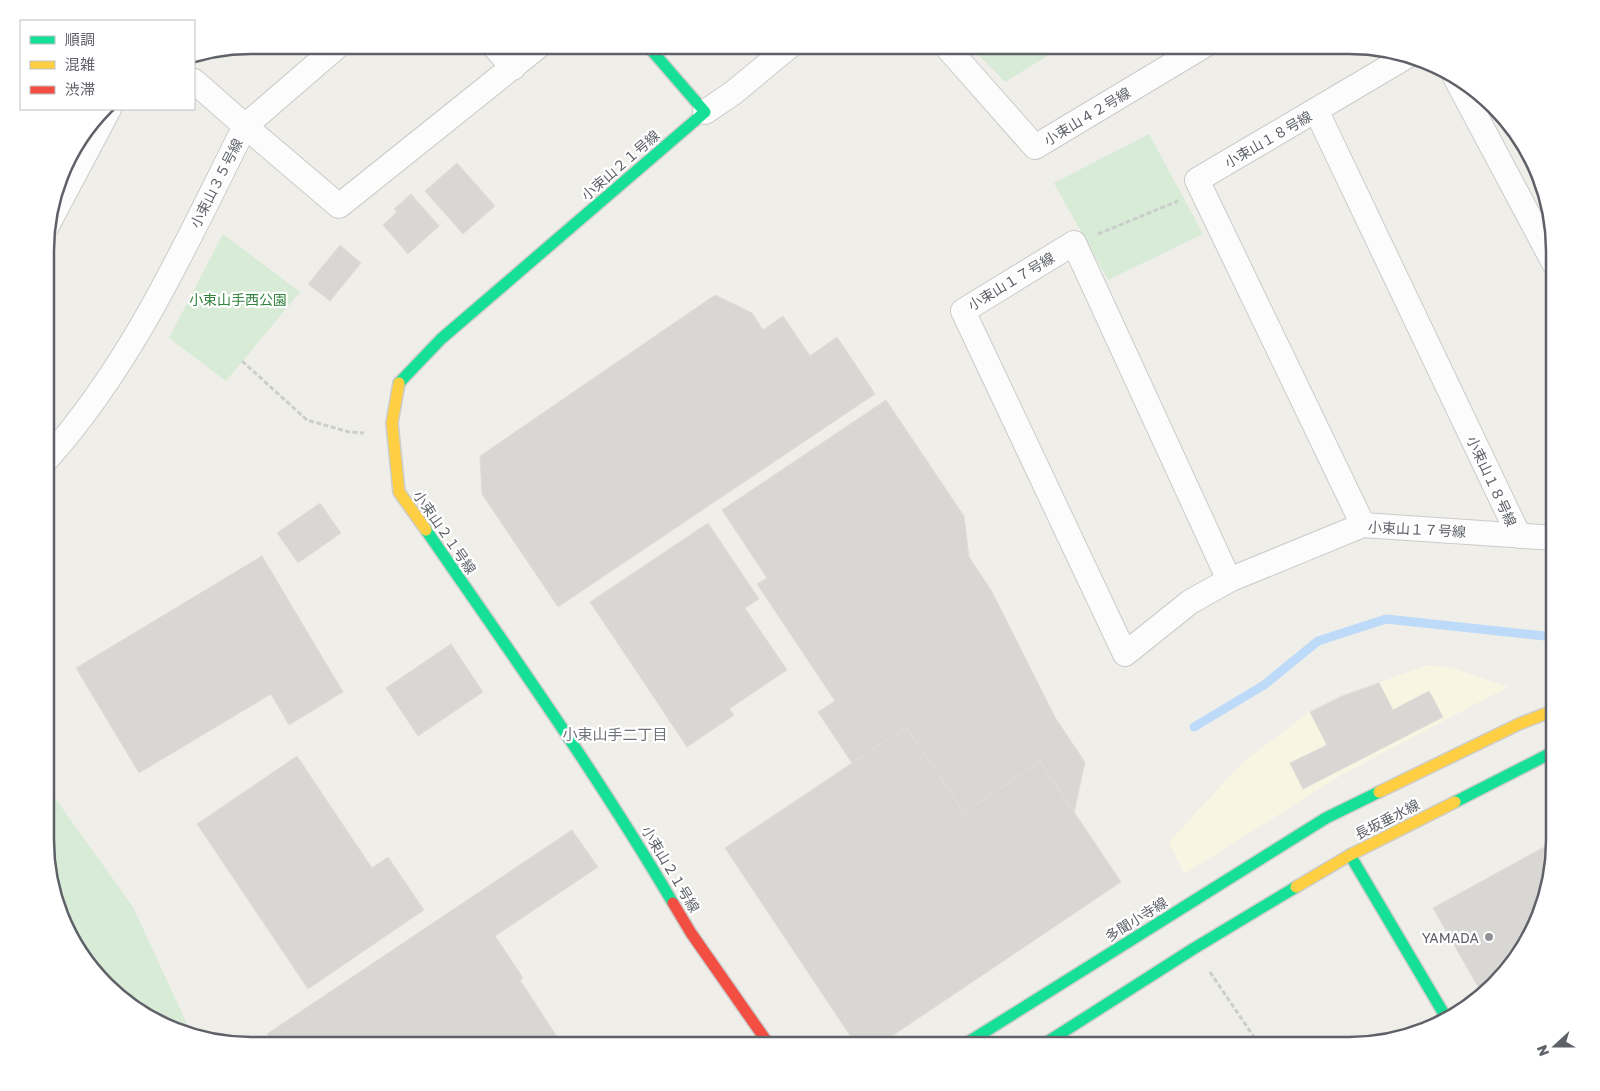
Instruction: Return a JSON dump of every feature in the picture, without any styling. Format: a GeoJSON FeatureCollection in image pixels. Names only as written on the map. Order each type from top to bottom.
{"type":"FeatureCollection","features":[{"type":"Feature","properties":{"kind":"street"},"geometry":{"type":"LineString","coordinates":[[195,81],[245,126],[329,54]]}},
{"type":"Feature","properties":{"kind":"street"},"geometry":{"type":"LineString","coordinates":[[501,54],[513,68]]}},
{"type":"Feature","properties":{"kind":"street","name":"小束山３５号線"},"geometry":{"type":"LineString","coordinates":[[54,451],[127,352],[182,252],[245,126],[339,206],[529,54]]}},
{"type":"Feature","properties":{"kind":"street"},"geometry":{"type":"LineString","coordinates":[[655,54],[705,112],[771,54]]}},
{"type":"Feature","properties":{"kind":"street","name":"小束山４２号線"},"geometry":{"type":"LineString","coordinates":[[953,54],[1034,147],[1190,54]]}},
{"type":"Feature","properties":{"kind":"street"},"geometry":{"type":"LineString","coordinates":[[1316,110],[1399,60]]}},
{"type":"Feature","properties":{"kind":"street"},"geometry":{"type":"LineString","coordinates":[[1461,88],[1546,248]]}},
{"type":"Feature","properties":{"kind":"street","name":"小束山１８号線"},"geometry":{"type":"LineString","coordinates":[[1202,192],[1197,180],[1316,110],[1519,536]]}},
{"type":"Feature","properties":{"kind":"street","name":"小束山２１号線"},"geometry":{"type":"LineString","coordinates":[[705,112],[427,353],[399,381],[392,423],[399,492],[558,718],[639,845],[691,933],[764,1037]]}},
{"type":"Feature","properties":{"kind":"street"},"geometry":{"type":"LineString","coordinates":[[60,202],[102,122]]}},
{"type":"Feature","properties":{"kind":"street"},"geometry":{"type":"LineString","coordinates":[[1202,192],[1363,525]]}},
{"type":"Feature","properties":{"kind":"street"},"geometry":{"type":"LineString","coordinates":[[1074,243],[1229,580]]}},
{"type":"Feature","properties":{"kind":"street","name":"小束山１７号線"},"geometry":{"type":"LineString","coordinates":[[1074,243],[963,310],[1125,654],[1190,602],[1229,580],[1363,525],[1546,538]]}},
{"type":"Feature","properties":{"kind":"street","name":"長坂垂水線"},"geometry":{"type":"LineString","coordinates":[[1326,818],[1519,724],[1546,714]]}},
{"type":"Feature","properties":{"kind":"street","name":"長坂垂水線"},"geometry":{"type":"LineString","coordinates":[[1444,1013],[1350,855],[1546,756]]}},
{"type":"Feature","properties":{"kind":"street","name":"多聞小寺線"},"geometry":{"type":"LineString","coordinates":[[976,1037],[1326,818]]}},
{"type":"Feature","properties":{"kind":"street"},"geometry":{"type":"LineString","coordinates":[[1055,1037],[1193,949],[1350,855]]}},
{"type":"Feature","properties":{"kind":"path"},"geometry":{"type":"LineString","coordinates":[[1074,243],[1202,192]]}},
{"type":"Feature","properties":{"kind":"path"},"geometry":{"type":"LineString","coordinates":[[242,361],[308,420],[349,432]]}},
{"type":"Feature","properties":{"kind":"path"},"geometry":{"type":"LineString","coordinates":[[1193,949],[1254,1037]]}},
{"type":"Feature","properties":{"kind":"shaded area"},"geometry":{"type":"Polygon","coordinates":[[[1428,665],[1452,668],[1508,687],[1343,774],[1184,874],[1169,842],[1244,761],[1310,712],[1342,696],[1428,665]]]}},
{"type":"Feature","properties":{"kind":"green space"},"geometry":{"type":"Polygon","coordinates":[[[978,54],[1050,54],[1005,82],[978,54]]]}},
{"type":"Feature","properties":{"kind":"green space"},"geometry":{"type":"Polygon","coordinates":[[[1149,134],[1203,234],[1108,280],[1054,183],[1149,134]]]}},
{"type":"Feature","properties":{"kind":"green space","name":"小束山手西公園"},"geometry":{"type":"Polygon","coordinates":[[[223,234],[300,292],[226,381],[169,338],[223,234]]]}},
{"type":"Feature","properties":{"kind":"green space"},"geometry":{"type":"Polygon","coordinates":[[[54,797],[133,907],[189,1027],[163,1017],[131,997],[111,980],[80,939],[64,904],[55,866],[54,797]]]}},
{"type":"Feature","properties":{"kind":"building"},"geometry":{"type":"Polygon","coordinates":[[[457,163],[495,206],[463,234],[425,191],[457,163]]]}},
{"type":"Feature","properties":{"kind":"building"},"geometry":{"type":"Polygon","coordinates":[[[411,194],[439,226],[408,254],[383,225],[397,212],[394,209],[411,194]]]}},
{"type":"Feature","properties":{"kind":"building"},"geometry":{"type":"Polygon","coordinates":[[[340,245],[361,263],[330,301],[308,284],[340,245]]]}},
{"type":"Feature","properties":{"kind":"building"},"geometry":{"type":"Polygon","coordinates":[[[715,295],[752,313],[763,330],[783,316],[810,356],[837,337],[875,394],[558,607],[482,494],[480,456],[715,295]]]}},
{"type":"Feature","properties":{"kind":"building"},"geometry":{"type":"Polygon","coordinates":[[[886,400],[964,516],[969,557],[991,590],[1056,719],[1085,762],[1074,813],[1040,761],[964,813],[906,727],[852,763],[818,712],[835,701],[757,584],[767,578],[722,510],[886,400]]]}},
{"type":"Feature","properties":{"kind":"building"},"geometry":{"type":"Polygon","coordinates":[[[320,503],[341,533],[298,563],[277,533],[320,503]]]}},
{"type":"Feature","properties":{"kind":"building"},"geometry":{"type":"Polygon","coordinates":[[[708,523],[759,599],[745,608],[787,670],[729,709],[734,715],[687,747],[590,602],[708,523]]]}},
{"type":"Feature","properties":{"kind":"building"},"geometry":{"type":"Polygon","coordinates":[[[262,556],[343,692],[289,725],[271,694],[139,773],[76,668],[262,556]]]}},
{"type":"Feature","properties":{"kind":"building"},"geometry":{"type":"Polygon","coordinates":[[[451,644],[483,692],[418,736],[386,688],[451,644]]]}},
{"type":"Feature","properties":{"kind":"building"},"geometry":{"type":"Polygon","coordinates":[[[1379,683],[1393,710],[1429,691],[1443,717],[1303,789],[1290,763],[1327,745],[1310,712],[1342,696],[1379,683]]]}},
{"type":"Feature","properties":{"kind":"building"},"geometry":{"type":"Polygon","coordinates":[[[906,727],[964,813],[1040,761],[1121,882],[890,1037],[851,1037],[725,848],[906,727]]]}},
{"type":"Feature","properties":{"kind":"building"},"geometry":{"type":"Polygon","coordinates":[[[297,756],[372,868],[388,857],[424,910],[308,989],[197,824],[297,756]]]}},
{"type":"Feature","properties":{"kind":"building"},"geometry":{"type":"Polygon","coordinates":[[[572,830],[598,867],[495,936],[523,978],[520,980],[557,1037],[269,1037],[267,1034],[572,830]]]}},
{"type":"Feature","properties":{"kind":"building","name":"YAMADA"},"geometry":{"type":"Polygon","coordinates":[[[1546,846],[1545,866],[1540,891],[1526,928],[1506,960],[1489,980],[1479,988],[1433,908],[1546,846]]]}},
{"type":"Feature","properties":{"kind":"waterway"},"geometry":{"type":"LineString","coordinates":[[1194,727],[1264,685],[1318,641],[1386,619],[1546,636]]}},
{"type":"Feature","properties":{"kind":"traffic: fast"},"geometry":{"type":"LineString","coordinates":[[399,383],[441,339],[705,112],[655,54]]}},
{"type":"Feature","properties":{"kind":"traffic: fast"},"geometry":{"type":"LineString","coordinates":[[426,530],[584,761],[673,903]]}},
{"type":"Feature","properties":{"kind":"traffic: fast"},"geometry":{"type":"LineString","coordinates":[[1455,802],[1546,756]]}},
{"type":"Feature","properties":{"kind":"traffic: fast"},"geometry":{"type":"LineString","coordinates":[[976,1037],[1326,818],[1379,792]]}},
{"type":"Feature","properties":{"kind":"traffic: fast"},"geometry":{"type":"LineString","coordinates":[[1350,855],[1444,1013]]}},
{"type":"Feature","properties":{"kind":"traffic: fast"},"geometry":{"type":"LineString","coordinates":[[1055,1037],[1193,949],[1296,887]]}},
{"type":"Feature","properties":{"kind":"traffic: slow"},"geometry":{"type":"LineString","coordinates":[[399,383],[392,423],[399,492],[426,530]]}},
{"type":"Feature","properties":{"kind":"traffic: slow"},"geometry":{"type":"LineString","coordinates":[[1379,792],[1519,724],[1546,714]]}},
{"type":"Feature","properties":{"kind":"traffic: slow"},"geometry":{"type":"LineString","coordinates":[[1296,887],[1350,855],[1455,802]]}},
{"type":"Feature","properties":{"kind":"traffic: jam"},"geometry":{"type":"LineString","coordinates":[[673,903],[691,933],[764,1037]]}},
{"type":"Feature","properties":{"kind":"place","name":"YAMADA"},"geometry":{"type":"Point","coordinates":[1489,937]}},
{"type":"Feature","properties":{"kind":"district","name":"小束山手二丁目"},"geometry":{"type":"Point","coordinates":[615,734]}}]}
